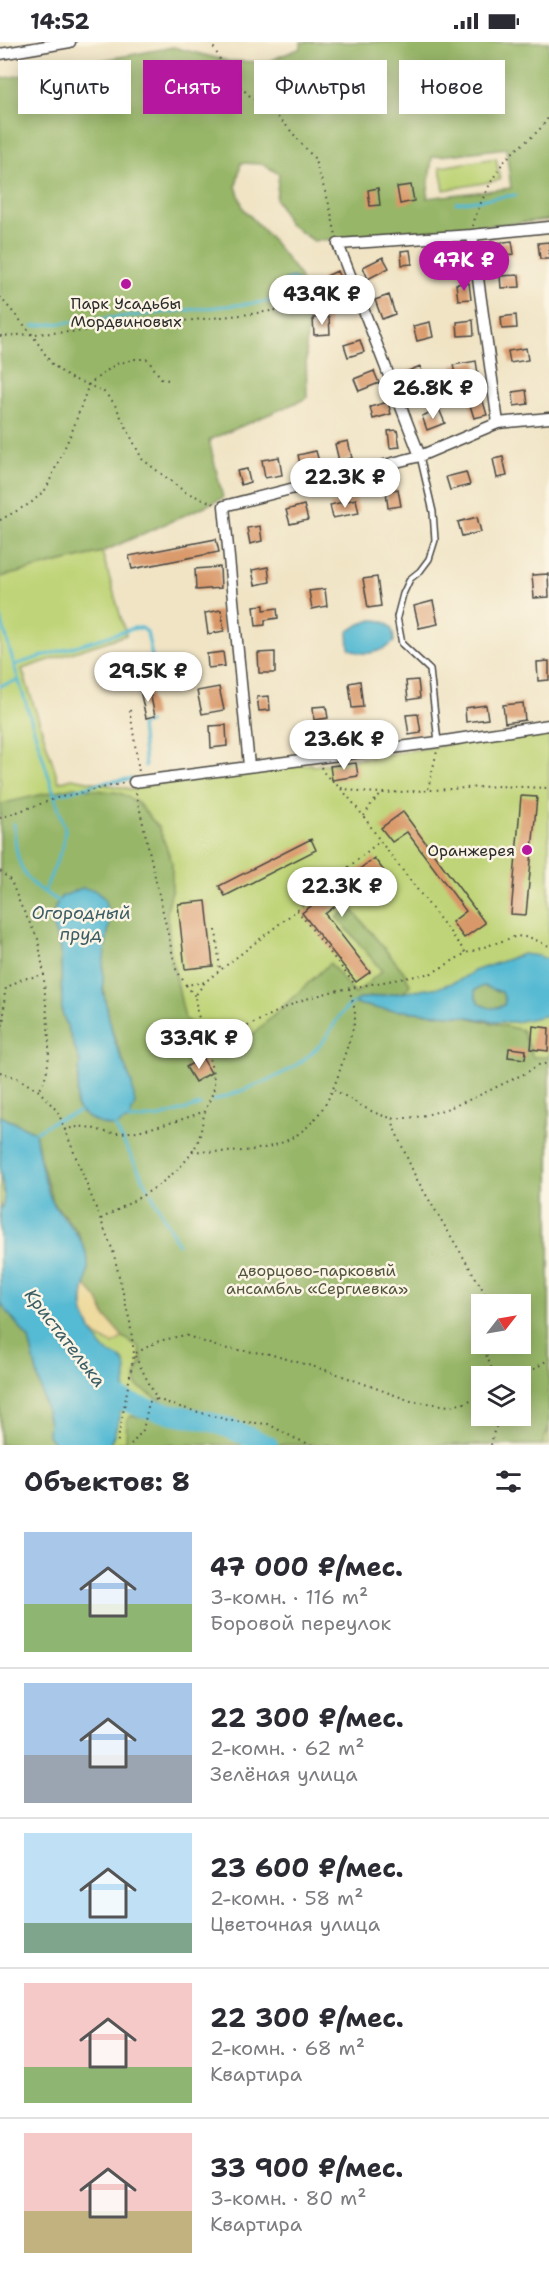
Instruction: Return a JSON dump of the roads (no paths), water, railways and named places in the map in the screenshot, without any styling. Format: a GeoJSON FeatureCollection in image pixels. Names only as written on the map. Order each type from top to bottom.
{"type":"FeatureCollection","features":[{"type":"Feature","properties":{"kind":"street"},"geometry":{"type":"LineString","coordinates":[[0,54],[70,42]]}},
{"type":"Feature","properties":{"kind":"street"},"geometry":{"type":"LineString","coordinates":[[420,456],[338,244],[549,227]]}},
{"type":"Feature","properties":{"kind":"street"},"geometry":{"type":"LineString","coordinates":[[472,235],[498,423]]}},
{"type":"Feature","properties":{"kind":"street"},"geometry":{"type":"LineString","coordinates":[[249,766],[224,506],[420,456],[498,423],[549,418]]}},
{"type":"Feature","properties":{"kind":"street"},"geometry":{"type":"LineString","coordinates":[[137,781],[438,744],[549,725]]}},
{"type":"Feature","properties":{"kind":"lane"},"geometry":{"type":"LineString","coordinates":[[420,456],[433,512],[435,540],[429,559],[410,579],[397,617],[402,644],[430,670],[438,744]]}},
{"type":"Feature","properties":{"kind":"water"},"geometry":{"type":"Polygon","coordinates":[[[296,278],[302,298],[298,304],[289,305],[282,290],[285,279],[296,278]]]}},
{"type":"Feature","properties":{"kind":"water"},"geometry":{"type":"Polygon","coordinates":[[[372,620],[382,621],[389,625],[393,632],[394,642],[384,649],[366,653],[349,648],[348,632],[372,620]]]}},
{"type":"Feature","properties":{"kind":"water","name":"Огородный пруд"},"geometry":{"type":"Polygon","coordinates":[[[82,888],[94,890],[105,899],[109,925],[103,965],[103,991],[114,1040],[132,1084],[135,1104],[129,1120],[115,1126],[104,1125],[92,1120],[76,1105],[80,1062],[62,1012],[61,949],[53,927],[55,907],[61,897],[82,888]]]}},
{"type":"Feature","properties":{"kind":"water"},"geometry":{"type":"Polygon","coordinates":[[[523,954],[549,960],[549,1015],[516,1022],[497,1022],[462,1016],[380,1009],[353,1003],[359,999],[440,987],[460,980],[474,971],[523,954]],[[483,986],[475,990],[475,996],[480,1004],[494,1008],[504,1005],[502,992],[483,986]]]}},
{"type":"Feature","properties":{"kind":"water"},"geometry":{"type":"Polygon","coordinates":[[[0,1116],[35,1132],[42,1169],[53,1203],[85,1248],[88,1270],[83,1300],[84,1314],[102,1347],[107,1352],[120,1357],[124,1362],[126,1378],[122,1404],[116,1429],[109,1445],[55,1445],[48,1435],[49,1423],[29,1339],[0,1303],[0,1209],[3,1205],[4,1194],[0,1170],[0,1116]]]}},
{"type":"Feature","properties":{"kind":"waterway"},"geometry":{"type":"LineString","coordinates":[[456,203],[516,195]]}},
{"type":"Feature","properties":{"kind":"waterway"},"geometry":{"type":"LineString","coordinates":[[33,326],[284,300]]}},
{"type":"Feature","properties":{"kind":"waterway"},"geometry":{"type":"LineString","coordinates":[[0,615],[14,665]]}},
{"type":"Feature","properties":{"kind":"waterway"},"geometry":{"type":"LineString","coordinates":[[58,901],[44,892],[63,846],[65,829],[14,665],[135,628],[142,628],[147,632],[155,672]]}},
{"type":"Feature","properties":{"kind":"waterway"},"geometry":{"type":"LineString","coordinates":[[0,686],[19,680]]}},
{"type":"Feature","properties":{"kind":"waterway"},"geometry":{"type":"LineString","coordinates":[[145,766],[141,725],[149,723]]}},
{"type":"Feature","properties":{"kind":"waterway"},"geometry":{"type":"LineString","coordinates":[[55,795],[105,782],[132,779]]}},
{"type":"Feature","properties":{"kind":"waterway"},"geometry":{"type":"LineString","coordinates":[[14,824],[15,844],[23,871],[28,879],[44,892]]}},
{"type":"Feature","properties":{"kind":"waterway"},"geometry":{"type":"LineString","coordinates":[[213,1101],[270,1080],[296,1065],[319,1046],[343,1012],[353,1003]]}},
{"type":"Feature","properties":{"kind":"waterway"},"geometry":{"type":"LineString","coordinates":[[129,1120],[161,1117],[200,1105]]}},
{"type":"Feature","properties":{"kind":"waterway"},"geometry":{"type":"LineString","coordinates":[[35,1132],[54,1121],[79,1112]]}},
{"type":"Feature","properties":{"kind":"waterway"},"geometry":{"type":"LineString","coordinates":[[115,1126],[148,1188]]}},
{"type":"Feature","properties":{"kind":"waterway"},"geometry":{"type":"LineString","coordinates":[[151,1193],[178,1244]]}},
{"type":"Feature","properties":{"kind":"waterway","name":"Кристателька"},"geometry":{"type":"LineString","coordinates":[[100,1386],[111,1394],[136,1405],[212,1422],[268,1445]]}},
{"type":"Feature","properties":{"kind":"place","name":"Парк Усадьбы Мордвиновых"},"geometry":{"type":"Point","coordinates":[126,284]}},
{"type":"Feature","properties":{"kind":"place","name":"Оранжерея"},"geometry":{"type":"Point","coordinates":[527,850]}},
{"type":"Feature","properties":{"kind":"park label","name":"дворцово-парковый ансамбль «Сергиевка»"},"geometry":{"type":"Point","coordinates":[317,1279]}}]}
